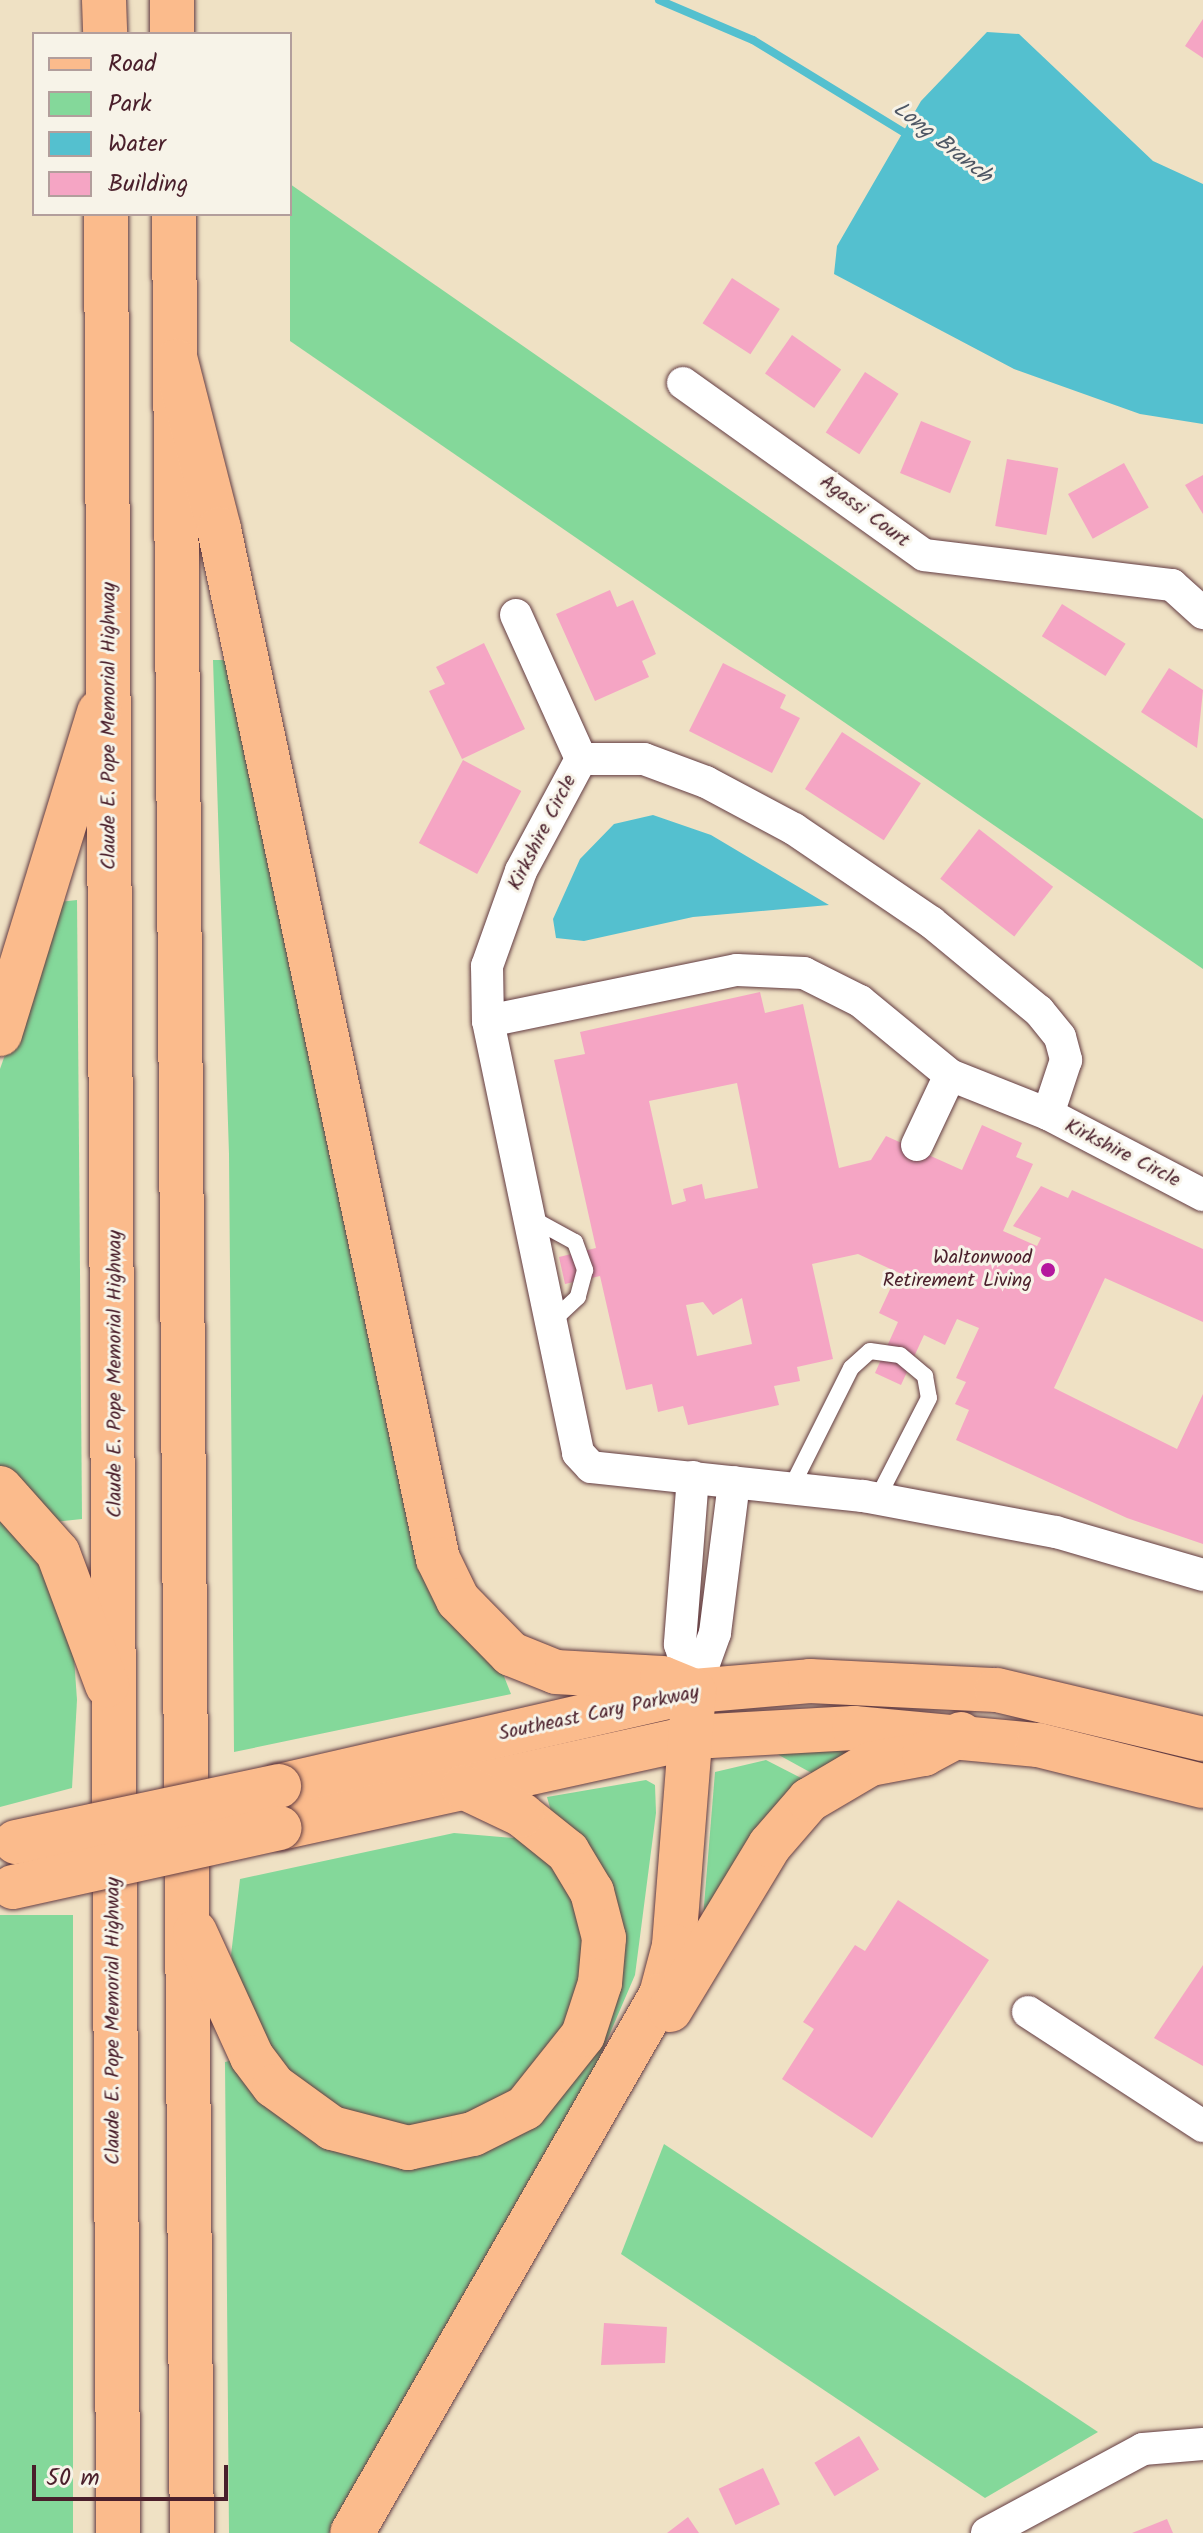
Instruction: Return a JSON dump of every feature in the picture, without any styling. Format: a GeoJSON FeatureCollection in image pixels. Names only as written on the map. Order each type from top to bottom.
{"type":"FeatureCollection","features":[{"type":"Feature","properties":{"kind":"main road"},"geometry":{"type":"LineString","coordinates":[[104,0],[105,32]]}},
{"type":"Feature","properties":{"kind":"main road"},"geometry":{"type":"LineString","coordinates":[[172,0],[172,32]]}},
{"type":"Feature","properties":{"kind":"main road","name":"Claude E. Pope Memorial Highway"},"geometry":{"type":"LineString","coordinates":[[106,216],[118,1615],[111,1699],[118,2533]]}},
{"type":"Feature","properties":{"kind":"main road"},"geometry":{"type":"LineString","coordinates":[[174,216],[192,2533]]}},
{"type":"Feature","properties":{"kind":"main road"},"geometry":{"type":"LineString","coordinates":[[176,361],[219,529],[438,1559],[458,1600],[511,1654],[556,1672],[662,1678],[694,1691],[693,1737],[674,1946],[649,2025],[352,2533]]}},
{"type":"Feature","properties":{"kind":"main road"},"geometry":{"type":"LineString","coordinates":[[0,1034],[110,679]]}},
{"type":"Feature","properties":{"kind":"main road"},"geometry":{"type":"LineString","coordinates":[[0,1488],[58,1553],[111,1699]]}},
{"type":"Feature","properties":{"kind":"main road","name":"Southeast Cary Parkway"},"geometry":{"type":"LineString","coordinates":[[8,1844],[694,1691],[889,1680],[997,1690],[1203,1739]]}},
{"type":"Feature","properties":{"kind":"main road"},"geometry":{"type":"LineString","coordinates":[[6,1888],[693,1737],[854,1728],[961,1734],[1100,1756],[1203,1786]]}},
{"type":"Feature","properties":{"kind":"main road"},"geometry":{"type":"LineString","coordinates":[[649,2025],[678,2004],[770,1845],[809,1800],[870,1764],[924,1754],[961,1734]]}},
{"type":"Feature","properties":{"kind":"main road"},"geometry":{"type":"LineString","coordinates":[[186,1913],[252,2057],[301,2108],[355,2137],[408,2148],[473,2134],[525,2108],[560,2071],[600,1983],[604,1938],[592,1892],[568,1852],[522,1815],[463,1787]]}},
{"type":"Feature","properties":{"kind":"street","name":"Agassi Court"},"geometry":{"type":"LineString","coordinates":[[683,383],[924,555],[1172,585],[1203,613]]}},
{"type":"Feature","properties":{"kind":"street"},"geometry":{"type":"LineString","coordinates":[[516,615],[581,759]]}},
{"type":"Feature","properties":{"kind":"street","name":"Kirkshire Circle"},"geometry":{"type":"LineString","coordinates":[[1203,1195],[1048,1114],[1063,1077],[1060,1037],[1039,1011],[931,922],[794,829],[706,782],[644,759],[581,759],[493,939],[488,1021],[553,1320],[578,1453],[591,1467],[877,1499],[1056,1532],[1203,1575]]}},
{"type":"Feature","properties":{"kind":"street"},"geometry":{"type":"LineString","coordinates":[[488,1021],[770,968],[832,984],[950,1075],[1048,1114]]}},
{"type":"Feature","properties":{"kind":"street"},"geometry":{"type":"LineString","coordinates":[[917,1145],[950,1075]]}},
{"type":"Feature","properties":{"kind":"street"},"geometry":{"type":"LineString","coordinates":[[693,1477],[680,1644],[694,1691]]}},
{"type":"Feature","properties":{"kind":"street"},"geometry":{"type":"LineString","coordinates":[[694,1691],[715,1633],[734,1482]]}},
{"type":"Feature","properties":{"kind":"street"},"geometry":{"type":"LineString","coordinates":[[1028,2012],[1203,2126]]}},
{"type":"Feature","properties":{"kind":"street"},"geometry":{"type":"LineString","coordinates":[[987,2533],[1143,2449],[1203,2444]]}},
{"type":"Feature","properties":{"kind":"lane"},"geometry":{"type":"LineString","coordinates":[[791,1488],[851,1368],[870,1351],[900,1355],[925,1376],[929,1398],[877,1499]]}},
{"type":"Feature","properties":{"kind":"green space"},"geometry":{"type":"Polygon","coordinates":[[[292,185],[1203,819],[1203,969],[290,341],[292,185]]]}},
{"type":"Feature","properties":{"kind":"green space"},"geometry":{"type":"Polygon","coordinates":[[[213,660],[228,660],[374,1349],[511,1694],[234,1752],[229,1154],[213,660]]]}},
{"type":"Feature","properties":{"kind":"green space"},"geometry":{"type":"Polygon","coordinates":[[[77,900],[82,1519],[54,1522],[0,1468],[0,1069],[59,902],[77,900]]]}},
{"type":"Feature","properties":{"kind":"green space"},"geometry":{"type":"Polygon","coordinates":[[[0,1506],[36,1542],[72,1629],[77,1700],[72,1788],[0,1807],[0,1506]]]}},
{"type":"Feature","properties":{"kind":"green space"},"geometry":{"type":"Polygon","coordinates":[[[864,1746],[817,1776],[777,1754],[864,1746]]]}},
{"type":"Feature","properties":{"kind":"green space"},"geometry":{"type":"Polygon","coordinates":[[[766,1760],[803,1779],[703,1918],[715,1772],[766,1760]]]}},
{"type":"Feature","properties":{"kind":"green space"},"geometry":{"type":"Polygon","coordinates":[[[646,1780],[655,1785],[656,1813],[635,1975],[589,2082],[329,2533],[229,2533],[225,2062],[238,2059],[440,2157],[609,2019],[547,1797],[646,1780]]]}},
{"type":"Feature","properties":{"kind":"green space"},"geometry":{"type":"Polygon","coordinates":[[[519,1830],[545,1849],[576,1899],[589,1966],[543,2072],[469,2121],[391,2131],[309,2099],[248,2020],[231,1955],[240,1879],[454,1833],[513,1838],[519,1830]]]}},
{"type":"Feature","properties":{"kind":"green space"},"geometry":{"type":"Polygon","coordinates":[[[0,1915],[73,1915],[73,2533],[0,2533],[0,1915]]]}},
{"type":"Feature","properties":{"kind":"green space"},"geometry":{"type":"Polygon","coordinates":[[[664,2144],[1098,2432],[985,2498],[621,2254],[664,2144]]]}},
{"type":"Feature","properties":{"kind":"water"},"geometry":{"type":"Polygon","coordinates":[[[987,32],[1019,34],[1153,161],[1203,184],[1203,424],[1140,414],[1014,369],[834,274],[837,246],[921,101],[987,32]]]}},
{"type":"Feature","properties":{"kind":"water"},"geometry":{"type":"Polygon","coordinates":[[[653,815],[711,835],[829,905],[693,917],[584,941],[556,938],[553,919],[580,859],[614,824],[653,815]]]}},
{"type":"Feature","properties":{"kind":"building"},"geometry":{"type":"Polygon","coordinates":[[[1203,19],[1203,58],[1185,46],[1203,19]]]}},
{"type":"Feature","properties":{"kind":"building"},"geometry":{"type":"Polygon","coordinates":[[[732,278],[780,309],[750,354],[703,323],[732,278]]]}},
{"type":"Feature","properties":{"kind":"building"},"geometry":{"type":"Polygon","coordinates":[[[792,335],[841,369],[814,408],[765,374],[792,335]]]}},
{"type":"Feature","properties":{"kind":"building"},"geometry":{"type":"Polygon","coordinates":[[[865,372],[899,394],[859,454],[826,432],[865,372]]]}},
{"type":"Feature","properties":{"kind":"building"},"geometry":{"type":"Polygon","coordinates":[[[921,421],[971,441],[950,493],[900,473],[921,421]]]}},
{"type":"Feature","properties":{"kind":"building"},"geometry":{"type":"Polygon","coordinates":[[[1007,459],[1058,468],[1046,535],[995,526],[1007,459]]]}},
{"type":"Feature","properties":{"kind":"building"},"geometry":{"type":"Polygon","coordinates":[[[1124,463],[1149,508],[1093,539],[1068,494],[1124,463]]]}},
{"type":"Feature","properties":{"kind":"building"},"geometry":{"type":"Polygon","coordinates":[[[1203,475],[1203,514],[1185,485],[1203,475]]]}},
{"type":"Feature","properties":{"kind":"building"},"geometry":{"type":"Polygon","coordinates":[[[610,590],[617,607],[633,600],[656,654],[642,661],[649,677],[595,701],[556,614],[610,590]]]}},
{"type":"Feature","properties":{"kind":"building"},"geometry":{"type":"Polygon","coordinates":[[[1062,604],[1126,644],[1105,676],[1042,636],[1062,604]]]}},
{"type":"Feature","properties":{"kind":"building"},"geometry":{"type":"Polygon","coordinates":[[[484,643],[525,729],[462,759],[429,691],[445,684],[436,667],[484,643]]]}},
{"type":"Feature","properties":{"kind":"building"},"geometry":{"type":"Polygon","coordinates":[[[723,663],[786,695],[780,708],[800,718],[772,773],[689,731],[723,663]]]}},
{"type":"Feature","properties":{"kind":"building"},"geometry":{"type":"Polygon","coordinates":[[[1169,668],[1203,690],[1197,748],[1141,712],[1169,668]]]}},
{"type":"Feature","properties":{"kind":"building"},"geometry":{"type":"Polygon","coordinates":[[[842,732],[921,783],[884,840],[805,789],[842,732]]]}},
{"type":"Feature","properties":{"kind":"building"},"geometry":{"type":"Polygon","coordinates":[[[463,760],[521,791],[477,874],[419,843],[463,760]]]}},
{"type":"Feature","properties":{"kind":"building"},"geometry":{"type":"Polygon","coordinates":[[[979,829],[1053,887],[1014,937],[940,879],[979,829]]]}},
{"type":"Feature","properties":{"kind":"building","name":"Waltonwood Retirement Living"},"geometry":{"type":"Polygon","coordinates":[[[760,992],[765,1013],[803,1004],[839,1168],[871,1160],[886,1136],[962,1170],[982,1125],[1022,1143],[1016,1157],[1033,1164],[1003,1231],[1037,1246],[1041,1238],[1013,1226],[1041,1186],[1068,1198],[1072,1190],[1203,1249],[1203,1322],[1105,1278],[1054,1388],[1177,1449],[1203,1394],[1203,1544],[1127,1518],[956,1440],[969,1410],[955,1404],[966,1382],[956,1378],[979,1328],[957,1319],[945,1345],[924,1335],[901,1385],[875,1373],[898,1322],[879,1313],[892,1285],[902,1289],[908,1277],[858,1254],[812,1264],[833,1359],[797,1367],[800,1381],[774,1386],[779,1405],[688,1425],[683,1406],[658,1412],[652,1384],[626,1390],[600,1276],[565,1284],[559,1257],[596,1248],[554,1060],[585,1054],[580,1032],[760,992]],[[737,1083],[649,1101],[672,1205],[686,1201],[683,1189],[702,1184],[705,1199],[758,1188],[737,1083]],[[742,1298],[713,1315],[703,1302],[686,1305],[697,1356],[752,1344],[742,1298]]]}},
{"type":"Feature","properties":{"kind":"building"},"geometry":{"type":"Polygon","coordinates":[[[898,1900],[989,1960],[872,2138],[782,2079],[814,2029],[803,2022],[855,1945],[865,1951],[898,1900]]]}},
{"type":"Feature","properties":{"kind":"building"},"geometry":{"type":"Polygon","coordinates":[[[1203,1965],[1203,2066],[1154,2038],[1203,1965]]]}},
{"type":"Feature","properties":{"kind":"building"},"geometry":{"type":"Polygon","coordinates":[[[604,2323],[667,2327],[665,2363],[601,2365],[604,2323]]]}},
{"type":"Feature","properties":{"kind":"building"},"geometry":{"type":"Polygon","coordinates":[[[859,2436],[879,2469],[835,2496],[814,2463],[859,2436]]]}},
{"type":"Feature","properties":{"kind":"building"},"geometry":{"type":"Polygon","coordinates":[[[763,2468],[780,2504],[735,2525],[719,2489],[763,2468]]]}},
{"type":"Feature","properties":{"kind":"building"},"geometry":{"type":"Polygon","coordinates":[[[688,2517],[699,2533],[667,2533],[688,2517]]]}},
{"type":"Feature","properties":{"kind":"building"},"geometry":{"type":"Polygon","coordinates":[[[1167,2519],[1173,2533],[1132,2533],[1167,2519]]]}},
{"type":"Feature","properties":{"kind":"waterway","name":"Long Branch"},"geometry":{"type":"LineString","coordinates":[[659,0],[753,40],[911,137]]}},
{"type":"Feature","properties":{"kind":"place","name":"Waltonwood Retirement Living"},"geometry":{"type":"Point","coordinates":[1048,1270]}}]}
